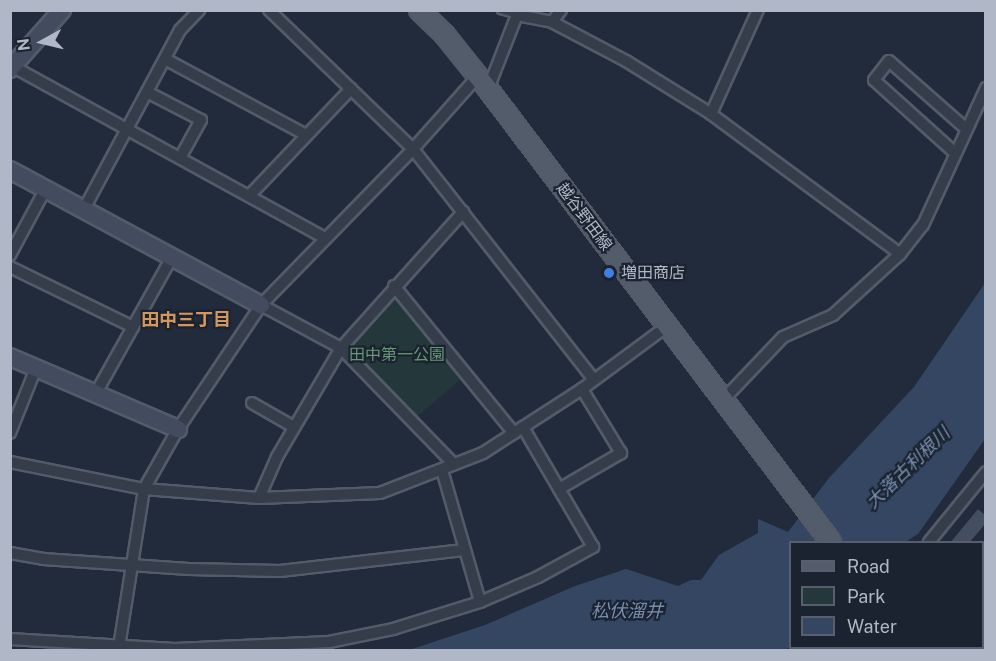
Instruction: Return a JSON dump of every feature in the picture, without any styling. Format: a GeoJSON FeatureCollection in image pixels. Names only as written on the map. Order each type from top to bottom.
{"type":"FeatureCollection","features":[{"type":"Feature","properties":{"kind":"main road","name":"越谷野田線"},"geometry":{"type":"LineString","coordinates":[[419,10],[444,34],[483,83],[829,541]]}},
{"type":"Feature","properties":{"kind":"street"},"geometry":{"type":"LineString","coordinates":[[62,10],[11,67],[325,238]]}},
{"type":"Feature","properties":{"kind":"street"},"geometry":{"type":"LineString","coordinates":[[84,209],[180,30],[200,10]]}},
{"type":"Feature","properties":{"kind":"street"},"geometry":{"type":"LineString","coordinates":[[269,10],[413,149],[594,380]]}},
{"type":"Feature","properties":{"kind":"street"},"geometry":{"type":"LineString","coordinates":[[552,22],[561,10]]}},
{"type":"Feature","properties":{"kind":"street"},"geometry":{"type":"LineString","coordinates":[[711,114],[758,10]]}},
{"type":"Feature","properties":{"kind":"street"},"geometry":{"type":"LineString","coordinates":[[119,646],[144,489],[178,429],[261,305],[413,149],[483,83],[517,15],[552,22],[626,61],[711,114],[900,254]]}},
{"type":"Feature","properties":{"kind":"street"},"geometry":{"type":"LineString","coordinates":[[165,58],[306,135]]}},
{"type":"Feature","properties":{"kind":"street"},"geometry":{"type":"LineString","coordinates":[[955,153],[874,80],[890,61],[966,129]]}},
{"type":"Feature","properties":{"kind":"street"},"geometry":{"type":"LineString","coordinates":[[723,399],[783,337],[833,315],[900,254],[923,225],[986,88]]}},
{"type":"Feature","properties":{"kind":"street"},"geometry":{"type":"LineString","coordinates":[[249,196],[351,89]]}},
{"type":"Feature","properties":{"kind":"street"},"geometry":{"type":"LineString","coordinates":[[147,92],[201,120],[180,158]]}},
{"type":"Feature","properties":{"kind":"street"},"geometry":{"type":"LineString","coordinates":[[10,170],[341,348],[454,464]]}},
{"type":"Feature","properties":{"kind":"street"},"geometry":{"type":"LineString","coordinates":[[10,255],[46,188]]}},
{"type":"Feature","properties":{"kind":"street"},"geometry":{"type":"LineString","coordinates":[[259,498],[277,457],[341,348],[394,286],[463,212]]}},
{"type":"Feature","properties":{"kind":"street"},"geometry":{"type":"LineString","coordinates":[[96,393],[172,257]]}},
{"type":"Feature","properties":{"kind":"street"},"geometry":{"type":"LineString","coordinates":[[10,267],[133,327]]}},
{"type":"Feature","properties":{"kind":"street"},"geometry":{"type":"LineString","coordinates":[[10,639],[176,649],[328,642],[393,629],[480,602],[538,577],[593,547],[559,489],[518,430],[394,286]]}},
{"type":"Feature","properties":{"kind":"street"},"geometry":{"type":"LineString","coordinates":[[10,462],[144,489],[259,498],[380,493],[483,453],[582,389],[667,326]]}},
{"type":"Feature","properties":{"kind":"street"},"geometry":{"type":"LineString","coordinates":[[10,357],[178,429]]}},
{"type":"Feature","properties":{"kind":"street"},"geometry":{"type":"LineString","coordinates":[[10,432],[36,368]]}},
{"type":"Feature","properties":{"kind":"street"},"geometry":{"type":"LineString","coordinates":[[559,489],[621,453],[582,389]]}},
{"type":"Feature","properties":{"kind":"street"},"geometry":{"type":"LineString","coordinates":[[252,403],[294,427]]}},
{"type":"Feature","properties":{"kind":"street"},"geometry":{"type":"LineString","coordinates":[[442,470],[480,602]]}},
{"type":"Feature","properties":{"kind":"street"},"geometry":{"type":"LineString","coordinates":[[931,541],[986,472]]}},
{"type":"Feature","properties":{"kind":"street"},"geometry":{"type":"LineString","coordinates":[[10,553],[43,559],[132,563],[189,569],[280,571],[464,550]]}},
{"type":"Feature","properties":{"kind":"lane"},"geometry":{"type":"LineString","coordinates":[[501,11],[517,15]]}},
{"type":"Feature","properties":{"kind":"green space","name":"田中第一公園"},"geometry":{"type":"Polygon","coordinates":[[[395,295],[460,380],[412,421],[343,351],[395,295]]]}},
{"type":"Feature","properties":{"kind":"green space"},"geometry":{"type":"Polygon","coordinates":[[[820,649],[899,649],[899,650],[820,649]]]}},
{"type":"Feature","properties":{"kind":"water"},"geometry":{"type":"Polygon","coordinates":[[[985,283],[985,439],[918,534],[907,541],[789,541],[789,648],[785,650],[409,650],[485,625],[575,586],[626,569],[678,586],[691,580],[701,580],[719,555],[758,533],[758,519],[788,532],[829,478],[914,387],[985,283]]]}},
{"type":"Feature","properties":{"kind":"building"},"geometry":{"type":"Polygon","coordinates":[[[978,509],[986,516],[986,523],[971,541],[952,541],[978,509]]]}},
{"type":"Feature","properties":{"kind":"place","name":"増田商店"},"geometry":{"type":"Point","coordinates":[609,273]}},
{"type":"Feature","properties":{"kind":"district","name":"田中三丁目"},"geometry":{"type":"Point","coordinates":[186,320]}},
{"type":"Feature","properties":{"kind":"water label","name":"大落古利根川"},"geometry":{"type":"Point","coordinates":[908,468]}},
{"type":"Feature","properties":{"kind":"water label","name":"松伏溜井"},"geometry":{"type":"Point","coordinates":[627,611]}}]}
